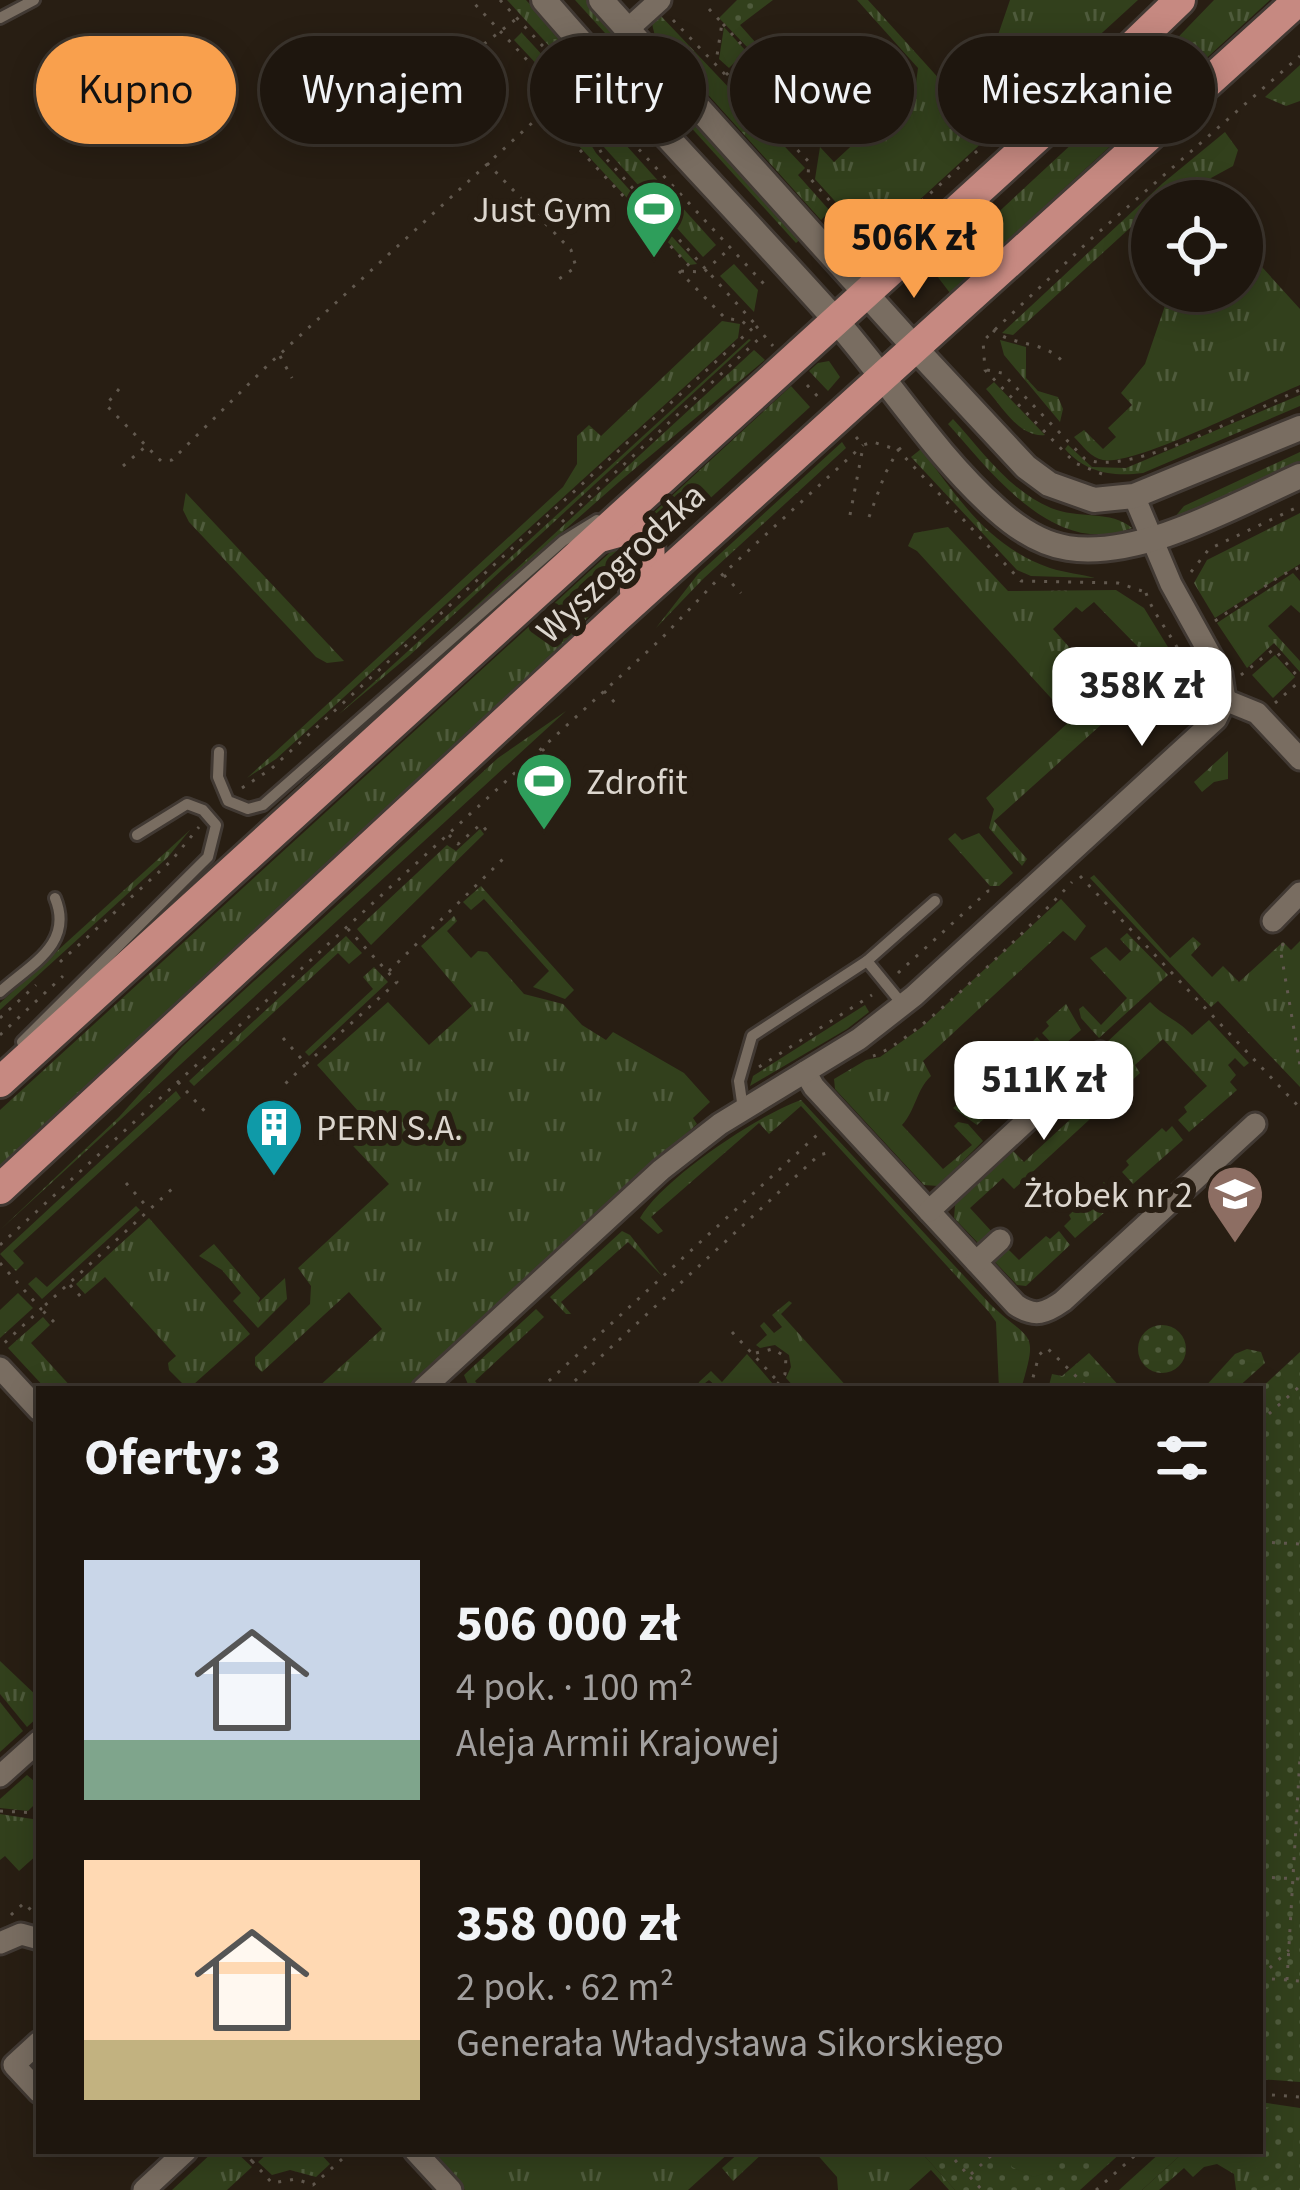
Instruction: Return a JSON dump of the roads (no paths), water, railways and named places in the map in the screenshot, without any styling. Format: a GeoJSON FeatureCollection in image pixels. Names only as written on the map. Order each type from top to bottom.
{"type":"FeatureCollection","features":[{"type":"Feature","properties":{"kind":"main road","name":"Wyszogrodzka"},"geometry":{"type":"LineString","coordinates":[[0,1082],[1045,130],[1180,0]]}},
{"type":"Feature","properties":{"kind":"main road","name":"Wyszogrodzka"},"geometry":{"type":"LineString","coordinates":[[0,1189],[614,620],[1299,0]]}},
{"type":"Feature","properties":{"kind":"main road"},"geometry":{"type":"LineString","coordinates":[[600,537],[633,528],[652,544],[650,568],[614,620]]}},
{"type":"Feature","properties":{"kind":"street"},"geometry":{"type":"LineString","coordinates":[[544,0],[836,321],[993,507],[1026,532],[1065,548],[1093,550],[1150,538],[1300,476]]}},
{"type":"Feature","properties":{"kind":"street"},"geometry":{"type":"LineString","coordinates":[[601,0],[1039,478],[1081,498],[1134,496],[1300,428]]}},
{"type":"Feature","properties":{"kind":"street"},"geometry":{"type":"LineString","coordinates":[[628,29],[661,3]]}},
{"type":"Feature","properties":{"kind":"street"},"geometry":{"type":"LineString","coordinates":[[1134,496],[1222,702],[1260,716],[1300,759]]}},
{"type":"Feature","properties":{"kind":"street"},"geometry":{"type":"LineString","coordinates":[[426,1386],[661,1170],[743,1108],[859,1039],[903,1005],[1222,702]]}},
{"type":"Feature","properties":{"kind":"street"},"geometry":{"type":"LineString","coordinates":[[1273,921],[1300,893]]}},
{"type":"Feature","properties":{"kind":"street"},"geometry":{"type":"LineString","coordinates":[[928,1211],[1100,1053]]}},
{"type":"Feature","properties":{"kind":"street"},"geometry":{"type":"LineString","coordinates":[[805,1072],[1016,1305],[1034,1314],[1046,1312],[1255,1124]]}},
{"type":"Feature","properties":{"kind":"street"},"geometry":{"type":"LineString","coordinates":[[976,1262],[1000,1240]]}},
{"type":"Feature","properties":{"kind":"street"},"geometry":{"type":"LineString","coordinates":[[0,1368],[36,1407]]}},
{"type":"Feature","properties":{"kind":"street"},"geometry":{"type":"LineString","coordinates":[[0,1776],[36,1744]]}},
{"type":"Feature","properties":{"kind":"street"},"geometry":{"type":"LineString","coordinates":[[0,1943],[21,1934],[36,1938]]}},
{"type":"Feature","properties":{"kind":"street"},"geometry":{"type":"LineString","coordinates":[[36,2045],[14,2065],[36,2089]]}},
{"type":"Feature","properties":{"kind":"street"},"geometry":{"type":"LineString","coordinates":[[144,2190],[183,2154]]}},
{"type":"Feature","properties":{"kind":"street"},"geometry":{"type":"LineString","coordinates":[[417,2154],[445,2188]]}},
{"type":"Feature","properties":{"kind":"lane"},"geometry":{"type":"LineString","coordinates":[[0,17],[34,0]]}},
{"type":"Feature","properties":{"kind":"lane"},"geometry":{"type":"LineString","coordinates":[[219,752],[218,776],[228,800],[248,809],[269,801],[563,541],[657,485]]}},
{"type":"Feature","properties":{"kind":"lane"},"geometry":{"type":"LineString","coordinates":[[0,1066],[208,857],[216,825],[188,804],[136,835]]}},
{"type":"Feature","properties":{"kind":"lane"},"geometry":{"type":"LineString","coordinates":[[0,992],[57,940],[63,924],[55,898]]}},
{"type":"Feature","properties":{"kind":"lane"},"geometry":{"type":"LineString","coordinates":[[743,1108],[739,1081],[752,1036],[867,961],[935,901]]}},
{"type":"Feature","properties":{"kind":"lane"},"geometry":{"type":"LineString","coordinates":[[867,961],[903,1005]]}},
{"type":"Feature","properties":{"kind":"place","name":"Just Gym"},"geometry":{"type":"Point","coordinates":[654,260]}},
{"type":"Feature","properties":{"kind":"place","name":"Zdrofit"},"geometry":{"type":"Point","coordinates":[544,832]}},
{"type":"Feature","properties":{"kind":"place","name":"PERN S.A."},"geometry":{"type":"Point","coordinates":[274,1178]}},
{"type":"Feature","properties":{"kind":"place","name":"Żłobek nr 2"},"geometry":{"type":"Point","coordinates":[1235,1245]}}]}
